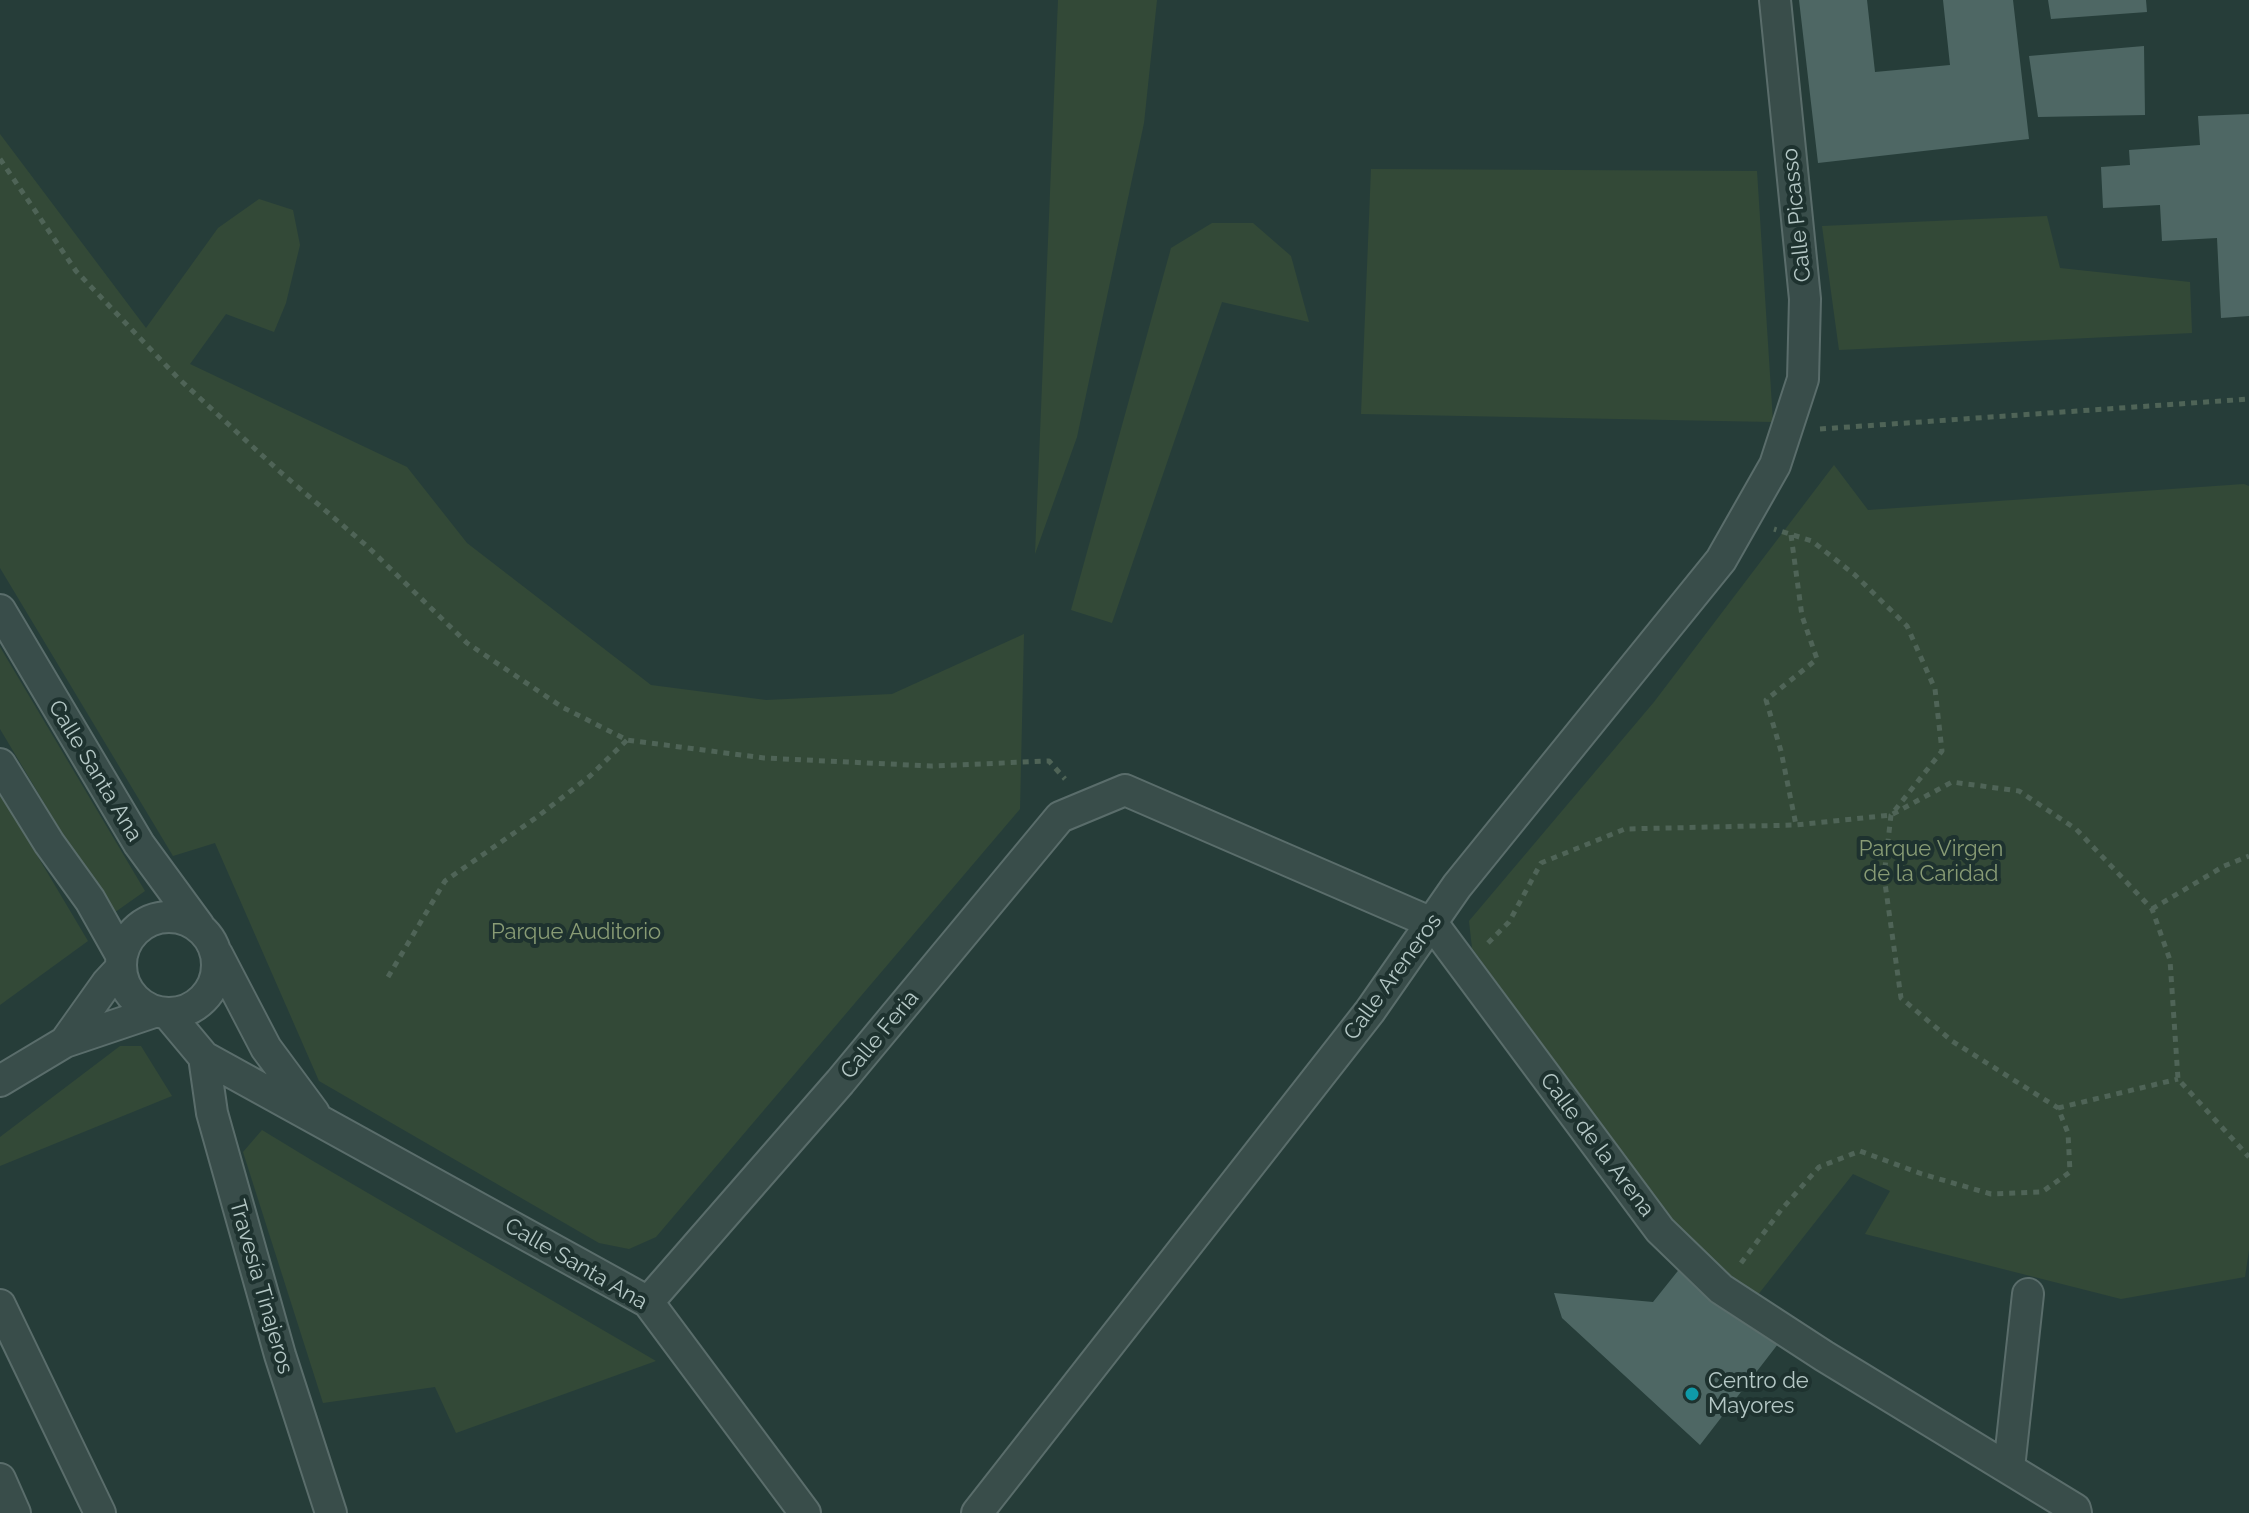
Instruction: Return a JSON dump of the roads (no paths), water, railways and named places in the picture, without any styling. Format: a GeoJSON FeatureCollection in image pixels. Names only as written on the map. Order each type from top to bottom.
{"type":"FeatureCollection","features":[{"type":"Feature","properties":{"kind":"street","name":"Calle Picasso"},"geometry":{"type":"LineString","coordinates":[[1775,0],[1805,299],[1803,379],[1787,428]]}},
{"type":"Feature","properties":{"kind":"street","name":"Calle Areneros"},"geometry":{"type":"LineString","coordinates":[[977,1513],[1370,1011],[1457,886],[1721,560],[1775,465],[1787,428]]}},
{"type":"Feature","properties":{"kind":"street","name":"Calle Santa Ana"},"geometry":{"type":"LineString","coordinates":[[0,610],[139,844],[199,926]]}},
{"type":"Feature","properties":{"kind":"street"},"geometry":{"type":"LineString","coordinates":[[0,764],[49,843],[90,900],[121,962],[123,983],[130,995],[161,1013]]}},
{"type":"Feature","properties":{"kind":"street","name":"Calle de la Arena"},"geometry":{"type":"LineString","coordinates":[[1125,790],[1432,923],[1660,1230],[1721,1289],[1824,1356],[2075,1509],[2076,1513]]}},
{"type":"Feature","properties":{"kind":"street","name":"Calle Feria"},"geometry":{"type":"LineString","coordinates":[[648,1302],[840,1082],[1060,817],[1125,790]]}},
{"type":"Feature","properties":{"kind":"street"},"geometry":{"type":"LineString","coordinates":[[0,1081],[65,1042],[161,1013],[197,1006],[215,982],[218,967],[210,939],[199,926],[184,919],[168,917],[152,920],[138,928],[128,940],[121,962],[65,1042]]}},
{"type":"Feature","properties":{"kind":"street","name":"Calle Santa Ana"},"geometry":{"type":"LineString","coordinates":[[216,952],[266,1048],[318,1118]]}},
{"type":"Feature","properties":{"kind":"street","name":"Calle Santa Ana"},"geometry":{"type":"LineString","coordinates":[[161,1013],[204,1057],[648,1302],[805,1513]]}},
{"type":"Feature","properties":{"kind":"street","name":"Travesía Tinajeros"},"geometry":{"type":"LineString","coordinates":[[204,1057],[216,1128],[280,1355],[331,1513]]}},
{"type":"Feature","properties":{"kind":"street"},"geometry":{"type":"LineString","coordinates":[[2009,1468],[2028,1294]]}},
{"type":"Feature","properties":{"kind":"street"},"geometry":{"type":"LineString","coordinates":[[0,1305],[100,1513]]}},
{"type":"Feature","properties":{"kind":"street"},"geometry":{"type":"LineString","coordinates":[[0,1479],[15,1513]]}},
{"type":"Feature","properties":{"kind":"place","name":"Centro de Mayores"},"geometry":{"type":"Point","coordinates":[1692,1394]}},
{"type":"Feature","properties":{"kind":"park label","name":"Parque Virgen de la Caridad"},"geometry":{"type":"Point","coordinates":[1931,862]}},
{"type":"Feature","properties":{"kind":"park label","name":"Parque Auditorio"},"geometry":{"type":"Point","coordinates":[576,932]}}]}
